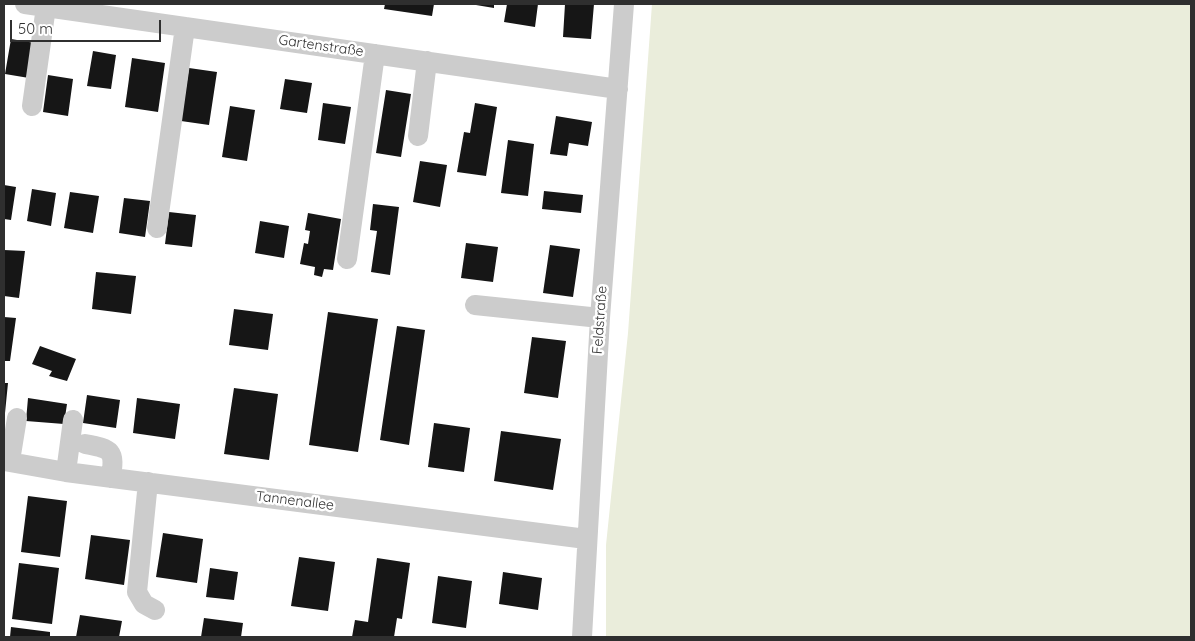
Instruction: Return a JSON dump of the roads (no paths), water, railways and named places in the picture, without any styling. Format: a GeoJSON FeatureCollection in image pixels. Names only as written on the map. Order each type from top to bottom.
{"type":"FeatureCollection","features":[{"type":"Feature","properties":{"kind":"street","name":"Gartenstraße"},"geometry":{"type":"LineString","coordinates":[[25,4],[46,7],[132,11],[185,27],[618,89]]}},
{"type":"Feature","properties":{"kind":"street","name":"Feldstraße"},"geometry":{"type":"LineString","coordinates":[[582,637],[586,539],[600,318],[624,4]]}},
{"type":"Feature","properties":{"kind":"street"},"geometry":{"type":"LineString","coordinates":[[32,106],[46,7]]}},
{"type":"Feature","properties":{"kind":"street"},"geometry":{"type":"LineString","coordinates":[[157,228],[185,27]]}},
{"type":"Feature","properties":{"kind":"street"},"geometry":{"type":"LineString","coordinates":[[347,259],[375,54]]}},
{"type":"Feature","properties":{"kind":"street"},"geometry":{"type":"LineString","coordinates":[[418,136],[426,61]]}},
{"type":"Feature","properties":{"kind":"street"},"geometry":{"type":"LineString","coordinates":[[475,305],[600,318]]}},
{"type":"Feature","properties":{"kind":"street"},"geometry":{"type":"LineString","coordinates":[[7,461],[17,418]]}},
{"type":"Feature","properties":{"kind":"street"},"geometry":{"type":"LineString","coordinates":[[66,472],[73,420]]}},
{"type":"Feature","properties":{"kind":"street"},"geometry":{"type":"LineString","coordinates":[[85,444],[106,448],[111,453],[114,458],[111,478]]}},
{"type":"Feature","properties":{"kind":"street","name":"Tannenallee"},"geometry":{"type":"LineString","coordinates":[[7,461],[66,472],[586,539]]}},
{"type":"Feature","properties":{"kind":"street"},"geometry":{"type":"LineString","coordinates":[[148,482],[137,592],[144,604],[155,610]]}}]}
